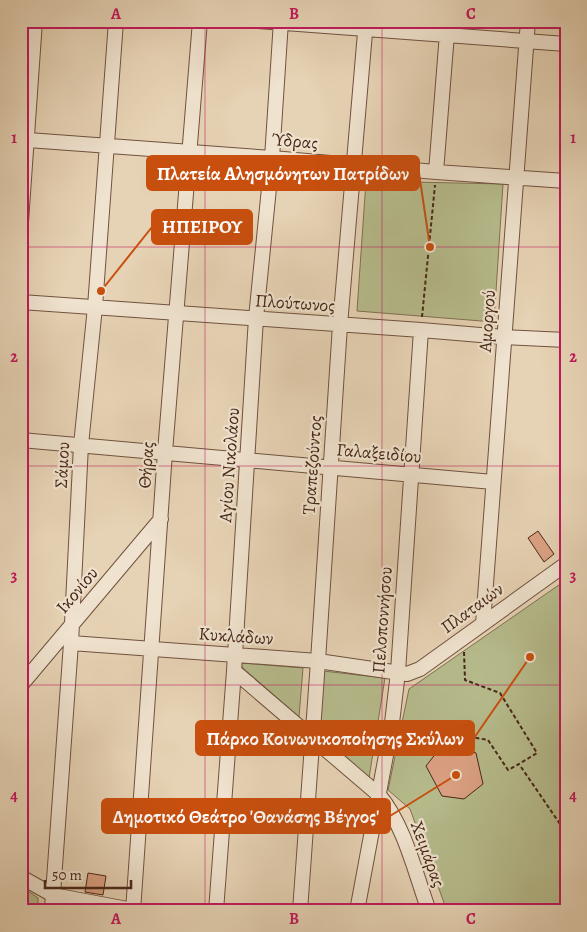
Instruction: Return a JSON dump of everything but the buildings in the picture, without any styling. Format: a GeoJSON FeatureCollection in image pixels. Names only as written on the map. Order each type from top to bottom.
{"type":"FeatureCollection","features":[{"type":"Feature","properties":{"kind":"street"},"geometry":{"type":"LineString","coordinates":[[21,222],[24,140],[36,21]]}},
{"type":"Feature","properties":{"kind":"street","name":"Σάμου"},"geometry":{"type":"LineString","coordinates":[[49,911],[52,908],[71,643],[81,445],[95,307],[116,21]]}},
{"type":"Feature","properties":{"kind":"street","name":"Θήρας"},"geometry":{"type":"LineString","coordinates":[[135,910],[165,452],[200,21]]}},
{"type":"Feature","properties":{"kind":"street"},"geometry":{"type":"LineString","coordinates":[[258,21],[448,28],[526,41],[566,44]]}},
{"type":"Feature","properties":{"kind":"street","name":"Αμοργού"},"geometry":{"type":"LineString","coordinates":[[483,624],[528,21]]}},
{"type":"Feature","properties":{"kind":"street","name":"Αγίου Νικολάου"},"geometry":{"type":"LineString","coordinates":[[216,911],[234,671],[256,318],[272,158],[281,22]]}},
{"type":"Feature","properties":{"kind":"street","name":"Τραπεζούντος"},"geometry":{"type":"LineString","coordinates":[[300,911],[340,325],[365,25]]}},
{"type":"Feature","properties":{"kind":"street"},"geometry":{"type":"LineString","coordinates":[[436,172],[448,28]]}},
{"type":"Feature","properties":{"kind":"street","name":"Ύδρας"},"geometry":{"type":"LineString","coordinates":[[24,140],[566,181]]}},
{"type":"Feature","properties":{"kind":"street","name":"Πλούτωνος"},"geometry":{"type":"LineString","coordinates":[[21,302],[566,340]]}},
{"type":"Feature","properties":{"kind":"street","name":"Πελοποννήσου"},"geometry":{"type":"LineString","coordinates":[[357,911],[392,723],[398,672],[421,330]]}},
{"type":"Feature","properties":{"kind":"street","name":"Γαλαξειδίου"},"geometry":{"type":"LineString","coordinates":[[21,440],[494,482]]}},
{"type":"Feature","properties":{"kind":"street","name":"Ικονίου"},"geometry":{"type":"LineString","coordinates":[[21,685],[161,519]]}},
{"type":"Feature","properties":{"kind":"street","name":"Πλαταιών"},"geometry":{"type":"LineString","coordinates":[[398,672],[407,674],[420,669],[566,564]]}},
{"type":"Feature","properties":{"kind":"street","name":"Κυκλάδων"},"geometry":{"type":"LineString","coordinates":[[71,643],[318,661],[398,672]]}},
{"type":"Feature","properties":{"kind":"street","name":"Χειμάρας"},"geometry":{"type":"LineString","coordinates":[[234,671],[379,795],[390,808],[429,911]]}},
{"type":"Feature","properties":{"kind":"street"},"geometry":{"type":"LineString","coordinates":[[21,877],[52,895],[135,910]]}},
{"type":"Feature","properties":{"kind":"path"},"geometry":{"type":"LineString","coordinates":[[421,330],[436,172]]}},
{"type":"Feature","properties":{"kind":"path"},"geometry":{"type":"LineString","coordinates":[[392,723],[488,740],[508,770],[537,753],[500,693],[465,680],[464,637]]}},
{"type":"Feature","properties":{"kind":"path"},"geometry":{"type":"LineString","coordinates":[[519,764],[566,834]]}},
{"type":"Feature","properties":{"kind":"path"},"geometry":{"type":"LineString","coordinates":[[560,824],[566,819]]}},
{"type":"Feature","properties":{"kind":"green space"},"geometry":{"type":"Polygon","coordinates":[[[366,181],[503,184],[494,322],[357,311],[366,181]]]}},
{"type":"Feature","properties":{"kind":"green space"},"geometry":{"type":"Polygon","coordinates":[[[566,580],[566,911],[447,911],[410,809],[388,790],[409,689],[566,580]]]}},
{"type":"Feature","properties":{"kind":"green space"},"geometry":{"type":"Polygon","coordinates":[[[242,663],[303,668],[299,717],[243,668],[242,663]]]}},
{"type":"Feature","properties":{"kind":"green space"},"geometry":{"type":"Polygon","coordinates":[[[323,671],[385,678],[369,778],[318,731],[323,671]]]}},
{"type":"Feature","properties":{"kind":"green space"},"geometry":{"type":"Polygon","coordinates":[[[21,886],[38,898],[38,911],[21,911],[21,886]]]}},
{"type":"Feature","properties":{"kind":"place","name":"Πλατεία Αλησμόνητων Πατρίδων"},"geometry":{"type":"Point","coordinates":[430,247]}},
{"type":"Feature","properties":{"kind":"place","name":"ΗΠΕΙΡΟΥ"},"geometry":{"type":"Point","coordinates":[101,291]}},
{"type":"Feature","properties":{"kind":"place","name":"Πάρκο Κοινωνικοποίησης Σκύλων"},"geometry":{"type":"Point","coordinates":[530,657]}},
{"type":"Feature","properties":{"kind":"place","name":"Δημοτικό Θεάτρο 'Θανάσης Βέγγος'"},"geometry":{"type":"Point","coordinates":[456,775]}}]}
